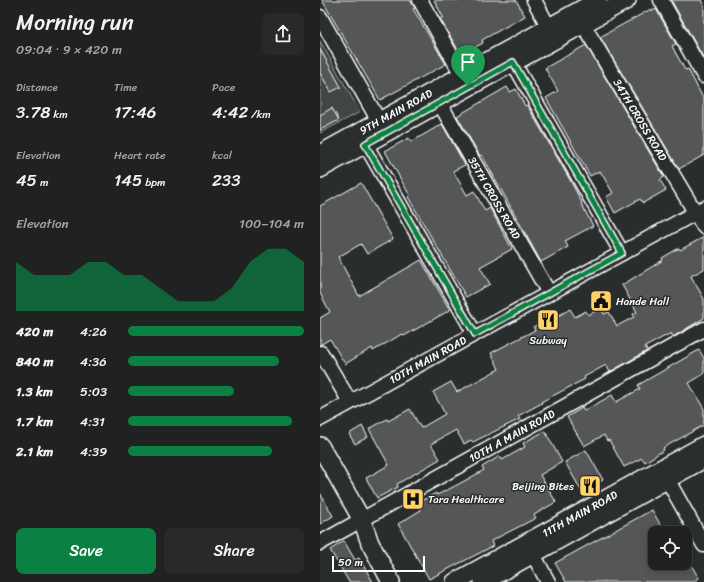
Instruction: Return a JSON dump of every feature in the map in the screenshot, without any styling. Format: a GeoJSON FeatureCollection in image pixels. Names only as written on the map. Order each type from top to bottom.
{"type":"FeatureCollection","features":[{"type":"Feature","properties":{"kind":"main road","name":"9TH MAIN ROAD"},"geometry":{"type":"LineString","coordinates":[[580,19],[598,0]]}},
{"type":"Feature","properties":{"kind":"main road","name":"9TH MAIN ROAD"},"geometry":{"type":"LineString","coordinates":[[320,169],[362,138],[382,127],[462,75],[580,19],[627,0]]}},
{"type":"Feature","properties":{"kind":"main road","name":"9TH MAIN ROAD"},"geometry":{"type":"LineString","coordinates":[[382,127],[439,102],[513,62],[552,33]]}},
{"type":"Feature","properties":{"kind":"main road","name":"9TH MAIN ROAD"},"geometry":{"type":"LineString","coordinates":[[320,154],[362,138]]}},
{"type":"Feature","properties":{"kind":"main road","name":"11TH MAIN ROAD"},"geometry":{"type":"LineString","coordinates":[[455,582],[704,445]]}},
{"type":"Feature","properties":{"kind":"main road"},"geometry":{"type":"LineString","coordinates":[[320,446],[362,520],[370,543],[391,582]]}},
{"type":"Feature","properties":{"kind":"main road","name":"11TH MAIN ROAD"},"geometry":{"type":"LineString","coordinates":[[483,582],[704,459]]}},
{"type":"Feature","properties":{"kind":"main road"},"geometry":{"type":"LineString","coordinates":[[362,520],[379,539],[403,582]]}},
{"type":"Feature","properties":{"kind":"street"},"geometry":{"type":"LineString","coordinates":[[420,0],[462,75]]}},
{"type":"Feature","properties":{"kind":"street"},"geometry":{"type":"LineString","coordinates":[[534,0],[552,33]]}},
{"type":"Feature","properties":{"kind":"street"},"geometry":{"type":"LineString","coordinates":[[661,0],[704,76]]}},
{"type":"Feature","properties":{"kind":"street"},"geometry":{"type":"LineString","coordinates":[[320,17],[382,127]]}},
{"type":"Feature","properties":{"kind":"street","name":"34TH CROSS ROAD"},"geometry":{"type":"LineString","coordinates":[[580,19],[700,210],[704,227]]}},
{"type":"Feature","properties":{"kind":"street"},"geometry":{"type":"LineString","coordinates":[[513,62],[622,253]]}},
{"type":"Feature","properties":{"kind":"street","name":"35TH CROSS ROAD"},"geometry":{"type":"LineString","coordinates":[[439,102],[549,293]]}},
{"type":"Feature","properties":{"kind":"street"},"geometry":{"type":"LineString","coordinates":[[362,138],[475,334]]}},
{"type":"Feature","properties":{"kind":"street","name":"10TH MAIN ROAD"},"geometry":{"type":"LineString","coordinates":[[320,419],[700,210]]}},
{"type":"Feature","properties":{"kind":"street","name":"10TH A MAIN ROAD"},"geometry":{"type":"LineString","coordinates":[[320,543],[704,329]]}},
{"type":"Feature","properties":{"kind":"street"},"geometry":{"type":"LineString","coordinates":[[321,353],[350,402]]}},
{"type":"Feature","properties":{"kind":"street"},"geometry":{"type":"LineString","coordinates":[[667,479],[704,545]]}},
{"type":"Feature","properties":{"kind":"street"},"geometry":{"type":"LineString","coordinates":[[533,554],[548,582]]}},
{"type":"Feature","properties":{"kind":"shaded area"},"geometry":{"type":"Polygon","coordinates":[[[320,41],[360,112],[320,133],[320,41]]]}},
{"type":"Feature","properties":{"kind":"building"},"geometry":{"type":"Polygon","coordinates":[[[322,0],[410,0],[415,8],[413,9],[446,64],[380,100],[322,0]]]}},
{"type":"Feature","properties":{"kind":"building"},"geometry":{"type":"Polygon","coordinates":[[[434,0],[516,0],[525,16],[482,40],[483,43],[461,55],[440,19],[443,17],[434,0]]]}},
{"type":"Feature","properties":{"kind":"building"},"geometry":{"type":"Polygon","coordinates":[[[671,0],[701,0],[704,6],[704,59],[671,0]]]}},
{"type":"Feature","properties":{"kind":"building"},"geometry":{"type":"Polygon","coordinates":[[[651,9],[652,11],[656,9],[676,44],[672,46],[685,70],[688,69],[704,100],[704,155],[679,169],[600,37],[651,9]]]}},
{"type":"Feature","properties":{"kind":"building"},"geometry":{"type":"Polygon","coordinates":[[[586,45],[664,177],[660,180],[666,190],[643,203],[640,199],[615,213],[606,197],[613,193],[600,171],[590,176],[546,98],[558,91],[545,68],[586,45]]]}},
{"type":"Feature","properties":{"kind":"building"},"geometry":{"type":"Polygon","coordinates":[[[320,49],[341,87],[331,92],[320,73],[320,49]]]}},
{"type":"Feature","properties":{"kind":"building"},"geometry":{"type":"Polygon","coordinates":[[[507,87],[510,92],[516,89],[525,106],[527,105],[570,180],[593,226],[565,241],[568,247],[541,262],[482,155],[480,156],[457,116],[507,87]]]}},
{"type":"Feature","properties":{"kind":"building"},"geometry":{"type":"Polygon","coordinates":[[[332,108],[339,120],[320,130],[320,115],[332,108]]]}},
{"type":"Feature","properties":{"kind":"building"},"geometry":{"type":"Polygon","coordinates":[[[442,124],[465,165],[453,171],[467,195],[474,191],[485,211],[490,208],[512,249],[480,267],[490,284],[466,297],[408,197],[410,196],[385,151],[409,138],[411,142],[442,124]]]}},
{"type":"Feature","properties":{"kind":"building"},"geometry":{"type":"Polygon","coordinates":[[[361,183],[393,239],[367,254],[361,244],[338,257],[359,296],[421,260],[450,310],[404,336],[402,334],[373,351],[372,348],[345,364],[330,339],[320,345],[320,318],[330,312],[320,293],[320,206],[361,183]]]}},
{"type":"Feature","properties":{"kind":"building"},"geometry":{"type":"Polygon","coordinates":[[[704,237],[704,269],[691,276],[704,299],[704,318],[673,337],[671,333],[645,347],[647,351],[610,372],[606,365],[584,377],[585,379],[518,416],[520,419],[473,442],[471,440],[464,444],[456,430],[431,444],[440,459],[397,484],[398,487],[377,498],[366,478],[389,465],[369,429],[410,409],[421,428],[445,414],[433,392],[451,382],[457,392],[499,369],[491,353],[535,330],[533,327],[550,318],[551,320],[570,309],[575,317],[586,311],[588,315],[601,308],[604,314],[609,312],[617,326],[634,317],[633,314],[637,312],[622,285],[663,260],[662,258],[679,248],[680,250],[704,237]]]}},
{"type":"Feature","properties":{"kind":"building"},"geometry":{"type":"Polygon","coordinates":[[[699,350],[704,358],[704,374],[689,383],[704,409],[704,425],[663,448],[664,450],[645,462],[642,458],[624,467],[609,440],[607,441],[604,435],[584,446],[567,417],[582,408],[584,411],[612,395],[616,402],[640,389],[638,385],[699,350]]]}},
{"type":"Feature","properties":{"kind":"building"},"geometry":{"type":"Polygon","coordinates":[[[362,426],[368,437],[355,444],[349,434],[362,426]]]}},
{"type":"Feature","properties":{"kind":"building"},"geometry":{"type":"Polygon","coordinates":[[[545,431],[562,462],[540,475],[556,502],[534,515],[536,518],[491,541],[493,546],[429,579],[398,524],[421,510],[417,503],[436,493],[437,495],[484,470],[482,467],[500,456],[502,460],[525,447],[523,443],[545,431]]]}},
{"type":"Feature","properties":{"kind":"building"},"geometry":{"type":"Polygon","coordinates":[[[586,450],[603,480],[582,492],[565,462],[586,450]]]}},
{"type":"Feature","properties":{"kind":"building"},"geometry":{"type":"Polygon","coordinates":[[[320,493],[333,516],[320,524],[320,493]]]}},
{"type":"Feature","properties":{"kind":"building"},"geometry":{"type":"Polygon","coordinates":[[[652,510],[661,526],[648,526],[648,570],[692,570],[692,566],[699,578],[692,582],[566,582],[555,563],[652,510]]]}},
{"type":"Feature","properties":{"kind":"building"},"geometry":{"type":"Polygon","coordinates":[[[344,541],[355,560],[359,558],[373,582],[349,582],[330,550],[344,541]]]}},
{"type":"Feature","properties":{"kind":"place","name":"Hande Hall"},"geometry":{"type":"Point","coordinates":[601,301]}},
{"type":"Feature","properties":{"kind":"place","name":"Subway"},"geometry":{"type":"Point","coordinates":[548,320]}},
{"type":"Feature","properties":{"kind":"place","name":"Beijing Bites"},"geometry":{"type":"Point","coordinates":[590,486]}},
{"type":"Feature","properties":{"kind":"place","name":"Tara Healthcare"},"geometry":{"type":"Point","coordinates":[413,499]}},
{"type":"Feature","properties":{"kind":"route"},"geometry":{"type":"LineString","coordinates":[[513,62],[622,253],[475,334],[365,144],[468,86],[513,62]]}}]}
